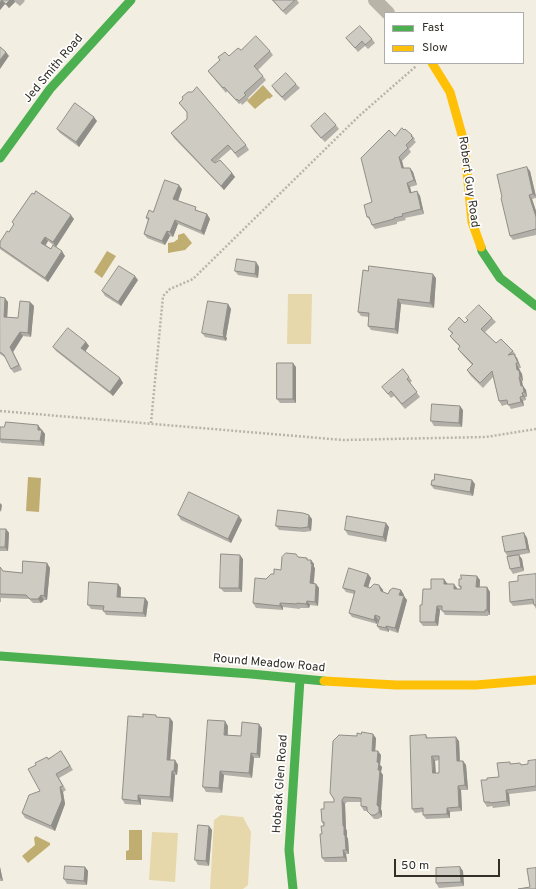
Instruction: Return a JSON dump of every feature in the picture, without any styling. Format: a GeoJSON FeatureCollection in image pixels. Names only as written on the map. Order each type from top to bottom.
{"type":"FeatureCollection","features":[{"type":"Feature","properties":{"kind":"street","name":"Jed Smith Road"},"geometry":{"type":"LineString","coordinates":[[0,158],[50,89],[131,0]]}},
{"type":"Feature","properties":{"kind":"street"},"geometry":{"type":"LineString","coordinates":[[376,0],[387,12]]}},
{"type":"Feature","properties":{"kind":"street","name":"Robert Guy Road"},"geometry":{"type":"LineString","coordinates":[[433,64],[450,92],[464,142],[472,222],[482,251],[500,278],[536,306]]}},
{"type":"Feature","properties":{"kind":"street","name":"Round Meadow Road"},"geometry":{"type":"LineString","coordinates":[[0,656],[411,686],[476,685],[536,680]]}},
{"type":"Feature","properties":{"kind":"street","name":"Hoback Glen Road"},"geometry":{"type":"LineString","coordinates":[[293,889],[289,850],[300,679]]}},
{"type":"Feature","properties":{"kind":"path"},"geometry":{"type":"LineString","coordinates":[[151,423],[164,296],[170,289],[193,279],[359,116],[415,67],[416,64]]}},
{"type":"Feature","properties":{"kind":"path"},"geometry":{"type":"LineString","coordinates":[[0,411],[343,440],[486,437],[536,429]]}},
{"type":"Feature","properties":{"kind":"shaded area"},"geometry":{"type":"Polygon","coordinates":[[[263,85],[273,96],[269,99],[268,98],[255,109],[247,101],[263,85]]]}},
{"type":"Feature","properties":{"kind":"shaded area"},"geometry":{"type":"Polygon","coordinates":[[[184,233],[192,243],[185,250],[168,253],[168,243],[174,242],[178,239],[178,235],[184,233]]]}},
{"type":"Feature","properties":{"kind":"shaded area"},"geometry":{"type":"Polygon","coordinates":[[[107,251],[116,256],[102,278],[94,272],[107,251]]]}},
{"type":"Feature","properties":{"kind":"shaded area"},"geometry":{"type":"Polygon","coordinates":[[[288,294],[312,294],[311,344],[287,344],[288,294]]]}},
{"type":"Feature","properties":{"kind":"shaded area"},"geometry":{"type":"Polygon","coordinates":[[[28,477],[41,478],[39,512],[26,511],[28,477]]]}},
{"type":"Feature","properties":{"kind":"shaded area"},"geometry":{"type":"Polygon","coordinates":[[[221,815],[243,817],[251,832],[248,885],[243,889],[210,889],[214,820],[221,815]]]}},
{"type":"Feature","properties":{"kind":"shaded area"},"geometry":{"type":"Polygon","coordinates":[[[129,830],[142,830],[142,860],[126,860],[126,851],[129,850],[129,830]]]}},
{"type":"Feature","properties":{"kind":"shaded area"},"geometry":{"type":"Polygon","coordinates":[[[152,832],[178,833],[175,882],[149,880],[152,832]]]}},
{"type":"Feature","properties":{"kind":"shaded area"},"geometry":{"type":"Polygon","coordinates":[[[36,836],[50,843],[50,845],[28,863],[22,856],[35,845],[34,838],[36,836]]]}},
{"type":"Feature","properties":{"kind":"building"},"geometry":{"type":"Polygon","coordinates":[[[2,0],[10,0],[6,4],[2,0]]]}},
{"type":"Feature","properties":{"kind":"building"},"geometry":{"type":"Polygon","coordinates":[[[273,0],[295,0],[283,11],[273,0]]]}},
{"type":"Feature","properties":{"kind":"building"},"geometry":{"type":"Polygon","coordinates":[[[360,26],[372,39],[365,45],[362,41],[355,48],[346,38],[360,26]]]}},
{"type":"Feature","properties":{"kind":"building"},"geometry":{"type":"Polygon","coordinates":[[[256,36],[270,51],[254,66],[263,76],[244,93],[246,95],[239,101],[237,99],[236,100],[224,87],[223,88],[208,71],[220,60],[218,57],[225,52],[229,56],[238,48],[241,50],[256,36]]]}},
{"type":"Feature","properties":{"kind":"building"},"geometry":{"type":"Polygon","coordinates":[[[0,47],[6,52],[0,60],[0,47]]]}},
{"type":"Feature","properties":{"kind":"building"},"geometry":{"type":"Polygon","coordinates":[[[286,73],[296,84],[282,97],[272,86],[286,73]]]}},
{"type":"Feature","properties":{"kind":"building"},"geometry":{"type":"Polygon","coordinates":[[[197,87],[246,145],[235,153],[228,145],[211,160],[215,163],[220,160],[232,173],[221,186],[171,133],[187,119],[187,112],[179,103],[183,99],[182,97],[188,92],[192,92],[197,87]]]}},
{"type":"Feature","properties":{"kind":"building"},"geometry":{"type":"Polygon","coordinates":[[[75,103],[94,117],[76,142],[57,129],[75,103]]]}},
{"type":"Feature","properties":{"kind":"building"},"geometry":{"type":"Polygon","coordinates":[[[325,113],[336,125],[321,138],[311,126],[325,113]]]}},
{"type":"Feature","properties":{"kind":"building"},"geometry":{"type":"Polygon","coordinates":[[[402,128],[412,135],[411,136],[413,138],[406,145],[408,148],[399,157],[402,168],[410,168],[414,180],[407,183],[410,193],[417,191],[421,209],[372,225],[369,217],[367,217],[364,205],[372,202],[361,158],[389,130],[395,136],[402,128]]]}},
{"type":"Feature","properties":{"kind":"building"},"geometry":{"type":"Polygon","coordinates":[[[527,167],[533,194],[529,195],[536,217],[536,229],[510,236],[497,175],[527,167]]]}},
{"type":"Feature","properties":{"kind":"building"},"geometry":{"type":"Polygon","coordinates":[[[165,180],[179,185],[173,199],[196,207],[195,210],[207,214],[201,231],[175,220],[170,232],[167,231],[162,241],[144,234],[149,218],[146,218],[149,210],[153,212],[165,180]]]}},
{"type":"Feature","properties":{"kind":"building"},"geometry":{"type":"Polygon","coordinates":[[[36,191],[71,215],[53,242],[45,237],[41,243],[51,249],[53,245],[62,251],[45,278],[0,247],[0,242],[7,231],[9,232],[14,224],[12,222],[32,193],[34,194],[36,191]]]}},
{"type":"Feature","properties":{"kind":"building"},"geometry":{"type":"Polygon","coordinates":[[[237,259],[256,262],[255,274],[235,271],[237,259]]]}},
{"type":"Feature","properties":{"kind":"building"},"geometry":{"type":"Polygon","coordinates":[[[119,266],[135,276],[118,302],[102,291],[119,266]]]}},
{"type":"Feature","properties":{"kind":"building"},"geometry":{"type":"Polygon","coordinates":[[[369,266],[433,274],[430,303],[398,299],[395,329],[368,326],[369,313],[358,312],[363,270],[368,271],[369,266]]]}},
{"type":"Feature","properties":{"kind":"building"},"geometry":{"type":"Polygon","coordinates":[[[0,297],[5,298],[4,317],[18,318],[20,301],[30,302],[28,333],[20,332],[10,347],[19,365],[11,369],[4,355],[0,352],[0,297]]]}},
{"type":"Feature","properties":{"kind":"building"},"geometry":{"type":"Polygon","coordinates":[[[208,301],[228,304],[223,337],[202,333],[208,301]]]}},
{"type":"Feature","properties":{"kind":"building"},"geometry":{"type":"Polygon","coordinates":[[[479,305],[492,318],[481,329],[496,343],[501,339],[513,351],[508,355],[514,354],[518,363],[516,363],[517,370],[519,370],[521,386],[523,386],[524,392],[522,393],[523,396],[520,397],[521,402],[508,405],[507,400],[499,401],[492,371],[480,383],[467,370],[473,364],[458,349],[460,346],[450,336],[453,333],[448,329],[459,317],[465,323],[468,320],[466,318],[479,305]]]}},
{"type":"Feature","properties":{"kind":"building"},"geometry":{"type":"Polygon","coordinates":[[[68,328],[86,342],[81,348],[120,378],[110,392],[53,347],[68,328]]]}},
{"type":"Feature","properties":{"kind":"building"},"geometry":{"type":"Polygon","coordinates":[[[277,363],[293,363],[293,399],[277,399],[277,363]]]}},
{"type":"Feature","properties":{"kind":"building"},"geometry":{"type":"Polygon","coordinates":[[[403,369],[409,377],[407,379],[417,392],[402,404],[391,391],[388,394],[382,387],[403,369]]]}},
{"type":"Feature","properties":{"kind":"building"},"geometry":{"type":"Polygon","coordinates":[[[432,404],[460,406],[459,423],[431,421],[432,404]]]}},
{"type":"Feature","properties":{"kind":"building"},"geometry":{"type":"Polygon","coordinates":[[[6,422],[38,425],[38,430],[42,430],[40,441],[0,439],[0,427],[4,427],[6,422]]]}},
{"type":"Feature","properties":{"kind":"building"},"geometry":{"type":"Polygon","coordinates":[[[435,474],[472,480],[470,492],[431,485],[435,474]]]}},
{"type":"Feature","properties":{"kind":"building"},"geometry":{"type":"Polygon","coordinates":[[[189,492],[239,516],[228,539],[178,515],[189,492]]]}},
{"type":"Feature","properties":{"kind":"building"},"geometry":{"type":"Polygon","coordinates":[[[278,510],[309,515],[308,527],[301,528],[276,526],[278,510]]]}},
{"type":"Feature","properties":{"kind":"building"},"geometry":{"type":"Polygon","coordinates":[[[347,516],[386,523],[383,537],[345,530],[347,516]]]}},
{"type":"Feature","properties":{"kind":"building"},"geometry":{"type":"Polygon","coordinates":[[[0,529],[6,529],[5,547],[0,547],[0,529]]]}},
{"type":"Feature","properties":{"kind":"building"},"geometry":{"type":"Polygon","coordinates":[[[524,533],[527,549],[505,552],[502,537],[524,533]]]}},
{"type":"Feature","properties":{"kind":"building"},"geometry":{"type":"Polygon","coordinates":[[[286,553],[296,554],[298,557],[311,560],[310,583],[316,584],[315,602],[307,601],[306,604],[280,603],[280,606],[253,603],[255,578],[266,579],[271,574],[274,574],[274,569],[281,570],[282,557],[286,553]]]}},
{"type":"Feature","properties":{"kind":"building"},"geometry":{"type":"Polygon","coordinates":[[[221,554],[240,555],[239,588],[220,588],[221,554]]]}},
{"type":"Feature","properties":{"kind":"building"},"geometry":{"type":"Polygon","coordinates":[[[519,555],[521,567],[510,569],[507,557],[519,555]]]}},
{"type":"Feature","properties":{"kind":"building"},"geometry":{"type":"Polygon","coordinates":[[[23,561],[47,563],[44,596],[41,595],[38,599],[30,599],[26,595],[0,594],[0,567],[3,571],[22,573],[23,561]]]}},
{"type":"Feature","properties":{"kind":"building"},"geometry":{"type":"Polygon","coordinates":[[[349,568],[368,574],[364,586],[370,588],[374,584],[379,585],[381,591],[388,594],[393,588],[401,590],[399,595],[404,596],[395,628],[377,626],[380,617],[375,615],[374,620],[349,613],[355,591],[343,588],[349,568]]]}},
{"type":"Feature","properties":{"kind":"building"},"geometry":{"type":"Polygon","coordinates":[[[536,574],[536,605],[534,605],[533,599],[510,602],[509,582],[518,581],[518,576],[536,574]]]}},
{"type":"Feature","properties":{"kind":"building"},"geometry":{"type":"Polygon","coordinates":[[[461,575],[477,576],[476,587],[487,587],[487,610],[485,610],[485,612],[442,611],[442,606],[437,606],[435,622],[420,622],[420,605],[422,605],[423,589],[431,589],[431,579],[444,579],[444,584],[454,584],[454,589],[461,589],[461,586],[459,586],[459,579],[461,579],[461,575]]]}},
{"type":"Feature","properties":{"kind":"building"},"geometry":{"type":"Polygon","coordinates":[[[89,582],[118,584],[117,597],[145,598],[143,613],[103,611],[104,606],[88,605],[89,582]]]}},
{"type":"Feature","properties":{"kind":"building"},"geometry":{"type":"Polygon","coordinates":[[[143,714],[170,718],[167,760],[175,760],[174,771],[172,771],[170,797],[138,795],[138,801],[122,799],[128,716],[143,717],[143,714]]]}},
{"type":"Feature","properties":{"kind":"building"},"geometry":{"type":"Polygon","coordinates":[[[208,720],[225,721],[224,735],[241,736],[242,722],[259,724],[257,754],[251,753],[249,773],[220,771],[219,788],[203,787],[208,720]]]}},
{"type":"Feature","properties":{"kind":"building"},"geometry":{"type":"Polygon","coordinates":[[[362,732],[373,734],[372,751],[378,751],[377,762],[379,763],[378,770],[380,770],[377,805],[379,807],[379,812],[375,815],[371,815],[367,811],[367,807],[361,806],[361,798],[344,797],[342,800],[346,850],[343,850],[344,857],[322,858],[320,834],[322,834],[321,826],[324,826],[324,822],[322,822],[321,809],[324,809],[324,802],[334,802],[334,799],[330,793],[333,741],[339,735],[357,736],[357,733],[361,734],[362,732]]]}},
{"type":"Feature","properties":{"kind":"building"},"geometry":{"type":"Polygon","coordinates":[[[426,735],[426,738],[456,737],[457,761],[463,761],[465,785],[458,786],[459,807],[447,808],[447,814],[423,815],[423,808],[412,809],[410,736],[426,735]],[[432,756],[433,773],[439,773],[439,756],[432,756]]]}},
{"type":"Feature","properties":{"kind":"building"},"geometry":{"type":"Polygon","coordinates":[[[61,751],[70,766],[56,774],[63,786],[60,787],[62,800],[51,826],[22,813],[29,795],[40,791],[28,769],[36,765],[35,763],[47,757],[48,759],[61,751]]]}},
{"type":"Feature","properties":{"kind":"building"},"geometry":{"type":"Polygon","coordinates":[[[536,760],[536,786],[506,790],[507,801],[490,803],[484,802],[481,780],[499,777],[497,763],[510,762],[510,764],[520,763],[521,765],[528,764],[528,761],[536,760]]]}},
{"type":"Feature","properties":{"kind":"building"},"geometry":{"type":"Polygon","coordinates":[[[198,825],[209,826],[206,861],[195,860],[198,825]]]}},
{"type":"Feature","properties":{"kind":"building"},"geometry":{"type":"Polygon","coordinates":[[[65,866],[85,867],[84,881],[64,879],[65,866]]]}},
{"type":"Feature","properties":{"kind":"building"},"geometry":{"type":"Polygon","coordinates":[[[460,867],[461,882],[436,883],[436,868],[460,867]]]}},
{"type":"Feature","properties":{"kind":"building"},"geometry":{"type":"Polygon","coordinates":[[[536,868],[536,889],[518,889],[530,887],[527,869],[536,868]]]}},
{"type":"Feature","properties":{"kind":"traffic: fast"},"geometry":{"type":"LineString","coordinates":[[0,158],[50,89],[131,0]]}},
{"type":"Feature","properties":{"kind":"traffic: fast"},"geometry":{"type":"LineString","coordinates":[[481,247],[482,251],[500,278],[536,306]]}},
{"type":"Feature","properties":{"kind":"traffic: fast"},"geometry":{"type":"LineString","coordinates":[[0,656],[251,674],[324,681]]}},
{"type":"Feature","properties":{"kind":"traffic: fast"},"geometry":{"type":"LineString","coordinates":[[293,889],[289,850],[300,679]]}},
{"type":"Feature","properties":{"kind":"traffic: slow"},"geometry":{"type":"LineString","coordinates":[[433,64],[450,92],[464,142],[472,222],[481,247]]}},
{"type":"Feature","properties":{"kind":"traffic: slow"},"geometry":{"type":"LineString","coordinates":[[324,681],[396,685],[476,685],[536,680]]}}]}
